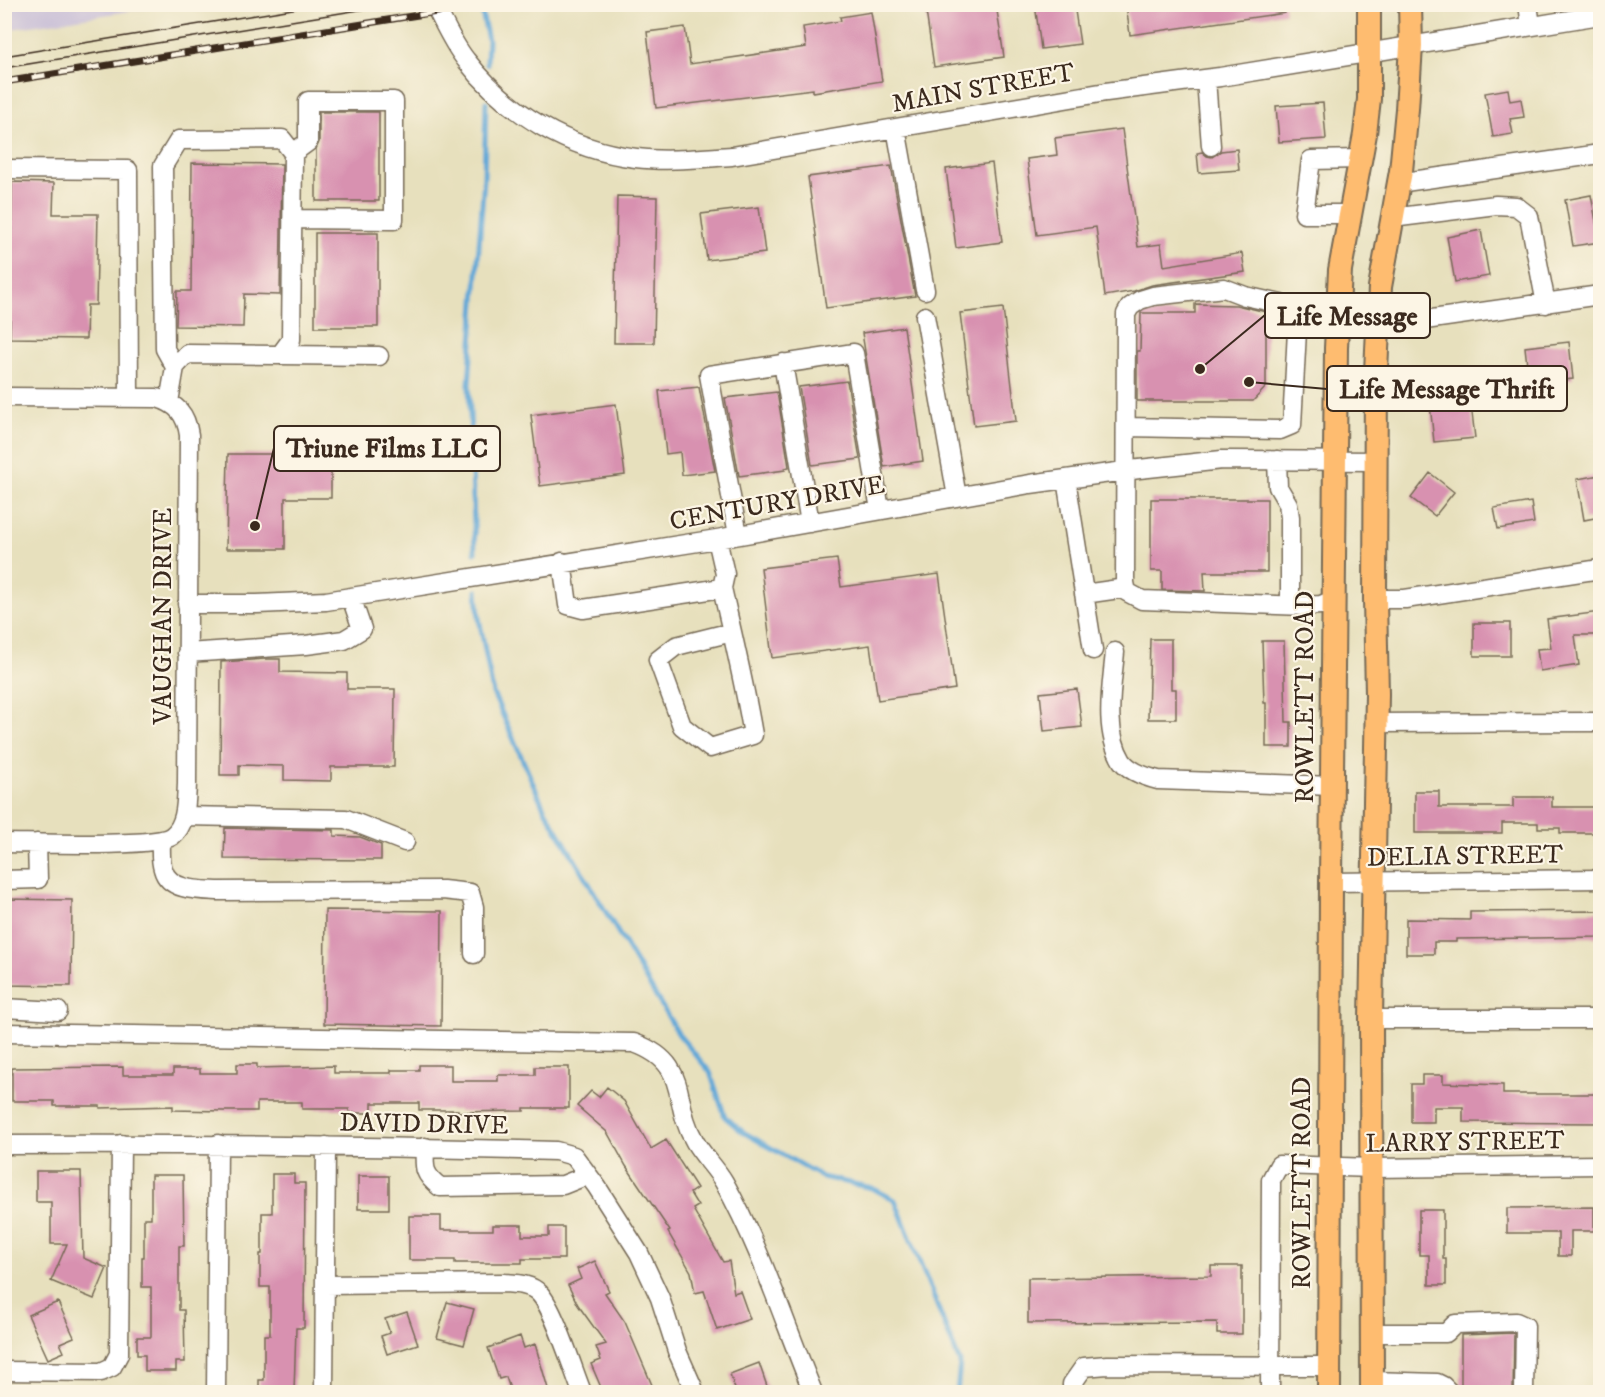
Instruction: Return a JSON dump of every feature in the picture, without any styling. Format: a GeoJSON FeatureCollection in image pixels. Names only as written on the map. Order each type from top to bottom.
{"type":"FeatureCollection","features":[{"type":"Feature","properties":{"kind":"main road","name":"ROWLETT ROAD"},"geometry":{"type":"LineString","coordinates":[[1329,1392],[1333,600],[1338,319],[1340,270],[1361,159],[1369,99],[1369,4]]}},
{"type":"Feature","properties":{"kind":"main road"},"geometry":{"type":"LineString","coordinates":[[1372,1387],[1371,1019],[1377,723],[1376,371],[1380,286],[1398,183],[1407,109],[1411,46],[1410,4]]}},
{"type":"Feature","properties":{"kind":"street","name":"MAIN STREET"},"geometry":{"type":"LineString","coordinates":[[434,4],[464,59],[517,111],[582,147],[638,158],[678,159],[732,156],[1106,92],[1369,54],[1600,15]]}},
{"type":"Feature","properties":{"kind":"street"},"geometry":{"type":"LineString","coordinates":[[1528,4],[1531,26]]}},
{"type":"Feature","properties":{"kind":"street"},"geometry":{"type":"LineString","coordinates":[[1206,79],[1211,146]]}},
{"type":"Feature","properties":{"kind":"street"},"geometry":{"type":"LineString","coordinates":[[292,219],[394,220],[394,101],[308,101],[308,141],[293,153]]}},
{"type":"Feature","properties":{"kind":"street"},"geometry":{"type":"LineString","coordinates":[[896,128],[925,290]]}},
{"type":"Feature","properties":{"kind":"street"},"geometry":{"type":"LineString","coordinates":[[175,367],[165,349],[163,166],[179,140],[282,139],[293,153],[291,340],[280,355]]}},
{"type":"Feature","properties":{"kind":"street"},"geometry":{"type":"LineString","coordinates":[[1398,183],[1600,154]]}},
{"type":"Feature","properties":{"kind":"street"},"geometry":{"type":"LineString","coordinates":[[1351,214],[1304,214],[1311,160],[1361,159]]}},
{"type":"Feature","properties":{"kind":"street"},"geometry":{"type":"LineString","coordinates":[[4,169],[128,170],[129,398]]}},
{"type":"Feature","properties":{"kind":"street"},"geometry":{"type":"LineString","coordinates":[[1392,218],[1496,205],[1516,206],[1529,216],[1546,303]]}},
{"type":"Feature","properties":{"kind":"street"},"geometry":{"type":"LineString","coordinates":[[1333,600],[1321,605],[1290,605],[1142,600],[1127,592],[1125,314],[1130,307],[1140,300],[1153,296],[1224,288],[1245,296],[1281,304],[1298,312],[1338,319],[1411,322],[1600,295]]}},
{"type":"Feature","properties":{"kind":"street"},"geometry":{"type":"LineString","coordinates":[[1125,427],[1280,430],[1292,425],[1298,312]]}},
{"type":"Feature","properties":{"kind":"street"},"geometry":{"type":"LineString","coordinates":[[925,316],[957,497]]}},
{"type":"Feature","properties":{"kind":"street"},"geometry":{"type":"LineString","coordinates":[[738,535],[709,375],[854,353],[880,510]]}},
{"type":"Feature","properties":{"kind":"street"},"geometry":{"type":"LineString","coordinates":[[4,397],[163,400],[175,367],[187,354],[379,356]]}},
{"type":"Feature","properties":{"kind":"street"},"geometry":{"type":"LineString","coordinates":[[783,363],[810,523]]}},
{"type":"Feature","properties":{"kind":"street","name":"VAUGHAN DRIVE"},"geometry":{"type":"LineString","coordinates":[[163,400],[179,409],[187,421],[189,435],[187,784],[184,816]]}},
{"type":"Feature","properties":{"kind":"street","name":"CENTURY DRIVE"},"geometry":{"type":"LineString","coordinates":[[187,604],[326,601],[1125,471],[1222,460],[1376,461]]}},
{"type":"Feature","properties":{"kind":"street"},"geometry":{"type":"LineString","coordinates":[[1277,460],[1278,487],[1288,504],[1290,517],[1290,605]]}},
{"type":"Feature","properties":{"kind":"street"},"geometry":{"type":"LineString","coordinates":[[1066,479],[1093,650]]}},
{"type":"Feature","properties":{"kind":"street"},"geometry":{"type":"LineString","coordinates":[[717,539],[725,574],[722,588],[732,632],[753,735],[710,748],[682,726],[658,660],[676,646],[732,632]]}},
{"type":"Feature","properties":{"kind":"street"},"geometry":{"type":"LineString","coordinates":[[562,562],[568,605],[583,609],[722,588]]}},
{"type":"Feature","properties":{"kind":"street"},"geometry":{"type":"LineString","coordinates":[[1375,599],[1405,599],[1600,569]]}},
{"type":"Feature","properties":{"kind":"street"},"geometry":{"type":"LineString","coordinates":[[1084,594],[1126,588]]}},
{"type":"Feature","properties":{"kind":"street"},"geometry":{"type":"LineString","coordinates":[[187,653],[306,645],[344,640],[362,630],[351,597]]}},
{"type":"Feature","properties":{"kind":"street"},"geometry":{"type":"LineString","coordinates":[[1115,652],[1110,723],[1114,741],[1123,762],[1133,770],[1146,777],[1173,781],[1333,786]]}},
{"type":"Feature","properties":{"kind":"street"},"geometry":{"type":"LineString","coordinates":[[1377,723],[1600,722]]}},
{"type":"Feature","properties":{"kind":"street"},"geometry":{"type":"LineString","coordinates":[[4,843],[161,841],[172,836],[184,816],[346,819],[405,842]]}},
{"type":"Feature","properties":{"kind":"street"},"geometry":{"type":"LineString","coordinates":[[161,841],[163,870],[173,884],[192,889],[220,891],[443,890],[470,893],[474,907],[474,954]]}},
{"type":"Feature","properties":{"kind":"street"},"geometry":{"type":"LineString","coordinates":[[4,880],[38,879],[37,843]]}},
{"type":"Feature","properties":{"kind":"street","name":"DELIA STREET"},"geometry":{"type":"LineString","coordinates":[[1331,882],[1600,879]]}},
{"type":"Feature","properties":{"kind":"street"},"geometry":{"type":"LineString","coordinates":[[4,1008],[58,1011]]}},
{"type":"Feature","properties":{"kind":"street"},"geometry":{"type":"LineString","coordinates":[[1371,1019],[1600,1019]]}},
{"type":"Feature","properties":{"kind":"street"},"geometry":{"type":"LineString","coordinates":[[4,1033],[634,1042],[652,1049],[664,1058],[675,1078],[694,1140],[723,1180],[754,1243],[813,1392]]}},
{"type":"Feature","properties":{"kind":"street"},"geometry":{"type":"LineString","coordinates":[[4,1371],[101,1372],[112,1367],[119,1354],[121,1144]]}},
{"type":"Feature","properties":{"kind":"street"},"geometry":{"type":"LineString","coordinates":[[216,1392],[218,1144]]}},
{"type":"Feature","properties":{"kind":"street","name":"DAVID DRIVE"},"geometry":{"type":"LineString","coordinates":[[4,1145],[326,1146],[556,1151],[574,1156],[639,1254],[660,1298],[677,1351],[694,1392]]}},
{"type":"Feature","properties":{"kind":"street"},"geometry":{"type":"LineString","coordinates":[[324,1392],[326,1146]]}},
{"type":"Feature","properties":{"kind":"street"},"geometry":{"type":"LineString","coordinates":[[424,1148],[424,1167],[429,1179],[440,1187],[563,1185],[588,1175]]}},
{"type":"Feature","properties":{"kind":"street","name":"LARRY STREET"},"geometry":{"type":"LineString","coordinates":[[1269,1365],[1271,1180],[1279,1165],[1373,1168],[1600,1165]]}},
{"type":"Feature","properties":{"kind":"street"},"geometry":{"type":"LineString","coordinates":[[325,1285],[504,1283],[524,1285],[539,1293],[550,1310],[582,1392]]}},
{"type":"Feature","properties":{"kind":"street"},"geometry":{"type":"LineString","coordinates":[[1372,1333],[1446,1333],[1455,1324],[1516,1322],[1525,1326],[1524,1392]]}},
{"type":"Feature","properties":{"kind":"street"},"geometry":{"type":"LineString","coordinates":[[1269,1365],[1270,1392]]}},
{"type":"Feature","properties":{"kind":"street"},"geometry":{"type":"LineString","coordinates":[[1072,1392],[1072,1384],[1084,1366],[1329,1366]]}},
{"type":"Feature","properties":{"kind":"street"},"geometry":{"type":"LineString","coordinates":[[1372,1387],[1437,1383],[1449,1392]]}},
{"type":"Feature","properties":{"kind":"shaded area"},"geometry":{"type":"Polygon","coordinates":[[[5,4],[170,4],[170,5],[5,30],[5,4]]]}},
{"type":"Feature","properties":{"kind":"building"},"geometry":{"type":"Polygon","coordinates":[[[925,4],[996,4],[1004,57],[934,67],[925,4]]]}},
{"type":"Feature","properties":{"kind":"building"},"geometry":{"type":"Polygon","coordinates":[[[1035,4],[1074,4],[1080,44],[1041,49],[1035,4]]]}},
{"type":"Feature","properties":{"kind":"building"},"geometry":{"type":"Polygon","coordinates":[[[1126,4],[1284,4],[1285,13],[1130,35],[1126,4]]]}},
{"type":"Feature","properties":{"kind":"building"},"geometry":{"type":"Polygon","coordinates":[[[871,12],[882,81],[813,92],[813,89],[656,108],[647,32],[685,27],[690,64],[806,47],[803,27],[841,21],[840,17],[871,12]]]}},
{"type":"Feature","properties":{"kind":"building"},"geometry":{"type":"Polygon","coordinates":[[[1508,89],[1510,101],[1521,99],[1524,117],[1510,119],[1513,134],[1493,137],[1485,93],[1508,89]]]}},
{"type":"Feature","properties":{"kind":"building"},"geometry":{"type":"Polygon","coordinates":[[[1323,103],[1326,139],[1279,142],[1276,106],[1323,103]]]}},
{"type":"Feature","properties":{"kind":"building"},"geometry":{"type":"Polygon","coordinates":[[[319,112],[379,112],[379,201],[316,201],[319,112]]]}},
{"type":"Feature","properties":{"kind":"building"},"geometry":{"type":"Polygon","coordinates":[[[1122,129],[1138,247],[1161,244],[1164,266],[1242,253],[1245,272],[1152,285],[1105,296],[1096,227],[1037,235],[1027,159],[1057,155],[1055,138],[1122,129]]]}},
{"type":"Feature","properties":{"kind":"building"},"geometry":{"type":"Polygon","coordinates":[[[1237,149],[1239,170],[1199,173],[1197,153],[1202,152],[1212,157],[1221,151],[1237,149]]]}},
{"type":"Feature","properties":{"kind":"building"},"geometry":{"type":"Polygon","coordinates":[[[192,163],[282,164],[280,295],[244,294],[243,327],[176,326],[177,291],[191,291],[192,163]]]}},
{"type":"Feature","properties":{"kind":"building"},"geometry":{"type":"Polygon","coordinates":[[[992,163],[1002,242],[956,248],[946,169],[992,163]]]}},
{"type":"Feature","properties":{"kind":"building"},"geometry":{"type":"Polygon","coordinates":[[[891,166],[915,296],[826,308],[808,177],[891,166]]]}},
{"type":"Feature","properties":{"kind":"building"},"geometry":{"type":"Polygon","coordinates":[[[12,182],[54,183],[53,214],[98,214],[96,305],[87,305],[86,339],[10,338],[12,182]]]}},
{"type":"Feature","properties":{"kind":"building"},"geometry":{"type":"Polygon","coordinates":[[[1591,195],[1600,242],[1573,246],[1565,200],[1591,195]]]}},
{"type":"Feature","properties":{"kind":"building"},"geometry":{"type":"Polygon","coordinates":[[[617,196],[657,197],[654,343],[614,343],[617,196]]]}},
{"type":"Feature","properties":{"kind":"building"},"geometry":{"type":"Polygon","coordinates":[[[759,207],[765,253],[707,260],[701,214],[759,207]]]}},
{"type":"Feature","properties":{"kind":"building"},"geometry":{"type":"Polygon","coordinates":[[[1481,230],[1489,276],[1455,282],[1447,237],[1481,230]]]}},
{"type":"Feature","properties":{"kind":"building"},"geometry":{"type":"Polygon","coordinates":[[[315,233],[378,233],[378,327],[315,327],[315,233]]]}},
{"type":"Feature","properties":{"kind":"building"},"geometry":{"type":"Polygon","coordinates":[[[1195,304],[1236,305],[1266,312],[1266,387],[1253,401],[1137,401],[1137,351],[1140,351],[1141,313],[1195,313],[1195,304]]]}},
{"type":"Feature","properties":{"kind":"building"},"geometry":{"type":"Polygon","coordinates":[[[1003,308],[1016,421],[974,426],[960,313],[1003,308]]]}},
{"type":"Feature","properties":{"kind":"building"},"geometry":{"type":"Polygon","coordinates":[[[904,327],[923,461],[884,467],[862,333],[904,327]]]}},
{"type":"Feature","properties":{"kind":"building"},"geometry":{"type":"Polygon","coordinates":[[[1569,342],[1573,379],[1555,381],[1554,371],[1528,374],[1525,347],[1569,342]]]}},
{"type":"Feature","properties":{"kind":"building"},"geometry":{"type":"Polygon","coordinates":[[[1492,369],[1496,402],[1471,404],[1475,438],[1434,442],[1427,376],[1492,369]]]}},
{"type":"Feature","properties":{"kind":"building"},"geometry":{"type":"Polygon","coordinates":[[[847,381],[860,459],[812,465],[799,387],[847,381]]]}},
{"type":"Feature","properties":{"kind":"building"},"geometry":{"type":"Polygon","coordinates":[[[699,387],[715,471],[682,475],[680,452],[666,454],[659,391],[699,387]]]}},
{"type":"Feature","properties":{"kind":"building"},"geometry":{"type":"Polygon","coordinates":[[[777,392],[789,467],[785,470],[739,476],[725,398],[777,392]]]}},
{"type":"Feature","properties":{"kind":"building"},"geometry":{"type":"Polygon","coordinates":[[[616,404],[625,475],[540,486],[531,415],[616,404]]]}},
{"type":"Feature","properties":{"kind":"building"},"geometry":{"type":"Polygon","coordinates":[[[228,454],[331,454],[331,498],[285,498],[285,549],[226,549],[228,454]]]}},
{"type":"Feature","properties":{"kind":"building"},"geometry":{"type":"Polygon","coordinates":[[[1430,473],[1454,492],[1435,516],[1411,498],[1430,473]]]}},
{"type":"Feature","properties":{"kind":"building"},"geometry":{"type":"Polygon","coordinates":[[[1600,475],[1600,517],[1584,520],[1577,479],[1600,475]]]}},
{"type":"Feature","properties":{"kind":"building"},"geometry":{"type":"Polygon","coordinates":[[[1151,499],[1267,499],[1267,572],[1204,572],[1205,591],[1162,590],[1162,571],[1151,571],[1151,499]]]}},
{"type":"Feature","properties":{"kind":"building"},"geometry":{"type":"Polygon","coordinates":[[[1531,502],[1534,523],[1498,529],[1494,508],[1531,502]]]}},
{"type":"Feature","properties":{"kind":"building"},"geometry":{"type":"Polygon","coordinates":[[[837,559],[841,587],[939,574],[955,689],[878,700],[870,645],[772,658],[761,568],[837,559]]]}},
{"type":"Feature","properties":{"kind":"building"},"geometry":{"type":"Polygon","coordinates":[[[1600,612],[1600,635],[1575,635],[1579,665],[1540,671],[1537,649],[1551,648],[1547,619],[1600,612]]]}},
{"type":"Feature","properties":{"kind":"building"},"geometry":{"type":"Polygon","coordinates":[[[1474,623],[1510,623],[1510,656],[1474,656],[1474,623]]]}},
{"type":"Feature","properties":{"kind":"building"},"geometry":{"type":"Polygon","coordinates":[[[1150,639],[1171,639],[1171,689],[1176,689],[1176,719],[1148,719],[1150,639]]]}},
{"type":"Feature","properties":{"kind":"building"},"geometry":{"type":"Polygon","coordinates":[[[1262,641],[1284,641],[1286,722],[1291,722],[1291,747],[1266,747],[1262,641]]]}},
{"type":"Feature","properties":{"kind":"building"},"geometry":{"type":"Polygon","coordinates":[[[280,659],[280,672],[347,673],[347,689],[395,689],[394,767],[331,767],[331,781],[284,780],[284,766],[239,765],[239,775],[220,775],[221,662],[280,659]]]}},
{"type":"Feature","properties":{"kind":"building"},"geometry":{"type":"Polygon","coordinates":[[[1077,689],[1082,727],[1044,731],[1040,693],[1077,689]]]}},
{"type":"Feature","properties":{"kind":"building"},"geometry":{"type":"Polygon","coordinates":[[[1415,791],[1439,791],[1439,807],[1513,807],[1513,797],[1552,797],[1552,807],[1599,807],[1599,833],[1560,833],[1560,828],[1538,828],[1538,823],[1502,823],[1502,833],[1415,833],[1415,791]]]}},
{"type":"Feature","properties":{"kind":"building"},"geometry":{"type":"Polygon","coordinates":[[[225,828],[334,830],[334,836],[360,837],[381,845],[381,860],[224,859],[225,828]]]}},
{"type":"Feature","properties":{"kind":"building"},"geometry":{"type":"Polygon","coordinates":[[[4,899],[72,900],[71,986],[4,985],[4,899]]]}},
{"type":"Feature","properties":{"kind":"building"},"geometry":{"type":"Polygon","coordinates":[[[325,910],[442,911],[441,1026],[324,1024],[325,910]]]}},
{"type":"Feature","properties":{"kind":"building"},"geometry":{"type":"Polygon","coordinates":[[[1600,911],[1600,937],[1456,939],[1456,942],[1434,942],[1434,954],[1406,954],[1406,919],[1470,920],[1470,912],[1600,911]]]}},
{"type":"Feature","properties":{"kind":"building"},"geometry":{"type":"Polygon","coordinates":[[[237,1064],[257,1064],[257,1068],[334,1066],[334,1073],[391,1073],[391,1070],[419,1070],[419,1065],[451,1065],[451,1081],[498,1081],[498,1075],[535,1075],[535,1067],[569,1067],[569,1108],[458,1112],[458,1110],[419,1110],[419,1103],[372,1103],[372,1113],[349,1113],[349,1109],[302,1109],[302,1102],[257,1102],[257,1111],[224,1111],[173,1110],[173,1106],[100,1108],[100,1106],[54,1106],[54,1101],[12,1101],[12,1068],[123,1067],[123,1075],[173,1075],[173,1069],[200,1069],[200,1073],[237,1073],[237,1064]]]}},
{"type":"Feature","properties":{"kind":"building"},"geometry":{"type":"Polygon","coordinates":[[[1422,1075],[1443,1075],[1443,1083],[1503,1085],[1503,1094],[1600,1094],[1600,1123],[1463,1122],[1463,1107],[1434,1107],[1434,1122],[1411,1122],[1411,1084],[1422,1084],[1422,1075]]]}},
{"type":"Feature","properties":{"kind":"building"},"geometry":{"type":"Polygon","coordinates":[[[607,1087],[624,1101],[651,1149],[666,1140],[697,1188],[690,1193],[698,1206],[693,1209],[723,1262],[729,1261],[734,1293],[740,1291],[750,1319],[717,1330],[704,1291],[695,1293],[691,1272],[668,1232],[670,1231],[626,1166],[607,1132],[577,1106],[591,1091],[599,1097],[607,1087]]]}},
{"type":"Feature","properties":{"kind":"building"},"geometry":{"type":"Polygon","coordinates":[[[36,1171],[81,1171],[83,1258],[107,1268],[94,1299],[51,1281],[67,1244],[51,1244],[51,1202],[36,1202],[36,1171]]]}},
{"type":"Feature","properties":{"kind":"building"},"geometry":{"type":"Polygon","coordinates":[[[272,1174],[294,1174],[294,1183],[305,1183],[304,1328],[296,1328],[294,1392],[259,1392],[259,1380],[264,1380],[264,1335],[270,1335],[270,1287],[260,1287],[262,1213],[272,1213],[272,1174]]]}},
{"type":"Feature","properties":{"kind":"building"},"geometry":{"type":"Polygon","coordinates":[[[151,1175],[183,1175],[184,1246],[179,1246],[179,1310],[184,1310],[185,1362],[176,1362],[176,1371],[145,1371],[145,1355],[137,1355],[137,1337],[151,1337],[151,1287],[142,1287],[142,1257],[144,1257],[144,1218],[151,1218],[151,1175]]]}},
{"type":"Feature","properties":{"kind":"building"},"geometry":{"type":"Polygon","coordinates":[[[358,1176],[389,1176],[389,1209],[358,1209],[358,1176]]]}},
{"type":"Feature","properties":{"kind":"building"},"geometry":{"type":"Polygon","coordinates":[[[1594,1207],[1594,1231],[1571,1231],[1571,1256],[1558,1256],[1558,1233],[1507,1233],[1507,1208],[1594,1207]]]}},
{"type":"Feature","properties":{"kind":"building"},"geometry":{"type":"Polygon","coordinates":[[[1419,1210],[1443,1210],[1443,1259],[1446,1259],[1446,1285],[1429,1285],[1429,1255],[1419,1255],[1419,1210]]]}},
{"type":"Feature","properties":{"kind":"building"},"geometry":{"type":"Polygon","coordinates":[[[409,1216],[441,1216],[441,1230],[493,1230],[493,1225],[522,1225],[522,1236],[549,1236],[549,1227],[564,1227],[564,1259],[522,1259],[522,1263],[409,1260],[409,1216]]]}},
{"type":"Feature","properties":{"kind":"building"},"geometry":{"type":"Polygon","coordinates":[[[595,1261],[609,1291],[605,1293],[625,1322],[655,1392],[603,1392],[591,1364],[601,1360],[596,1347],[606,1344],[578,1305],[568,1285],[581,1279],[577,1269],[595,1261]]]}},
{"type":"Feature","properties":{"kind":"building"},"geometry":{"type":"Polygon","coordinates":[[[1211,1266],[1242,1266],[1242,1334],[1217,1334],[1217,1322],[1028,1323],[1028,1278],[1211,1276],[1211,1266]]]}},
{"type":"Feature","properties":{"kind":"building"},"geometry":{"type":"Polygon","coordinates":[[[58,1302],[74,1337],[60,1343],[64,1352],[48,1359],[28,1315],[58,1302]]]}},
{"type":"Feature","properties":{"kind":"building"},"geometry":{"type":"Polygon","coordinates":[[[447,1302],[474,1309],[464,1345],[437,1338],[447,1302]]]}},
{"type":"Feature","properties":{"kind":"building"},"geometry":{"type":"Polygon","coordinates":[[[407,1312],[418,1344],[387,1354],[381,1336],[390,1333],[385,1319],[407,1312]]]}},
{"type":"Feature","properties":{"kind":"building"},"geometry":{"type":"Polygon","coordinates":[[[1514,1333],[1513,1392],[1461,1392],[1461,1335],[1514,1333]]]}},
{"type":"Feature","properties":{"kind":"building"},"geometry":{"type":"Polygon","coordinates":[[[520,1336],[524,1348],[535,1344],[549,1392],[511,1392],[506,1377],[499,1379],[488,1348],[520,1336]]]}},
{"type":"Feature","properties":{"kind":"building"},"geometry":{"type":"Polygon","coordinates":[[[759,1363],[769,1392],[736,1392],[730,1374],[759,1363]]]}},
{"type":"Feature","properties":{"kind":"waterway"},"geometry":{"type":"LineString","coordinates":[[480,4],[488,40],[487,64]]}},
{"type":"Feature","properties":{"kind":"waterway"},"geometry":{"type":"LineString","coordinates":[[475,553],[469,384],[484,178],[486,102]]}},
{"type":"Feature","properties":{"kind":"waterway"},"geometry":{"type":"LineString","coordinates":[[477,591],[479,618],[493,693],[544,808],[679,1035],[710,1072],[725,1117],[743,1132],[822,1177],[872,1188],[895,1200],[960,1363],[957,1392]]}},
{"type":"Feature","properties":{"kind":"tram line"},"geometry":{"type":"LineString","coordinates":[[4,56],[323,4]]}},
{"type":"Feature","properties":{"kind":"tram line"},"geometry":{"type":"LineString","coordinates":[[4,68],[396,4]]}},
{"type":"Feature","properties":{"kind":"railway"},"geometry":{"type":"LineString","coordinates":[[4,82],[486,4]]}},
{"type":"Feature","properties":{"kind":"place","name":"Life Message"},"geometry":{"type":"Point","coordinates":[1200,369]}},
{"type":"Feature","properties":{"kind":"place","name":"Life Message Thrift"},"geometry":{"type":"Point","coordinates":[1249,382]}},
{"type":"Feature","properties":{"kind":"place","name":"Triune Films LLC"},"geometry":{"type":"Point","coordinates":[255,526]}}]}
